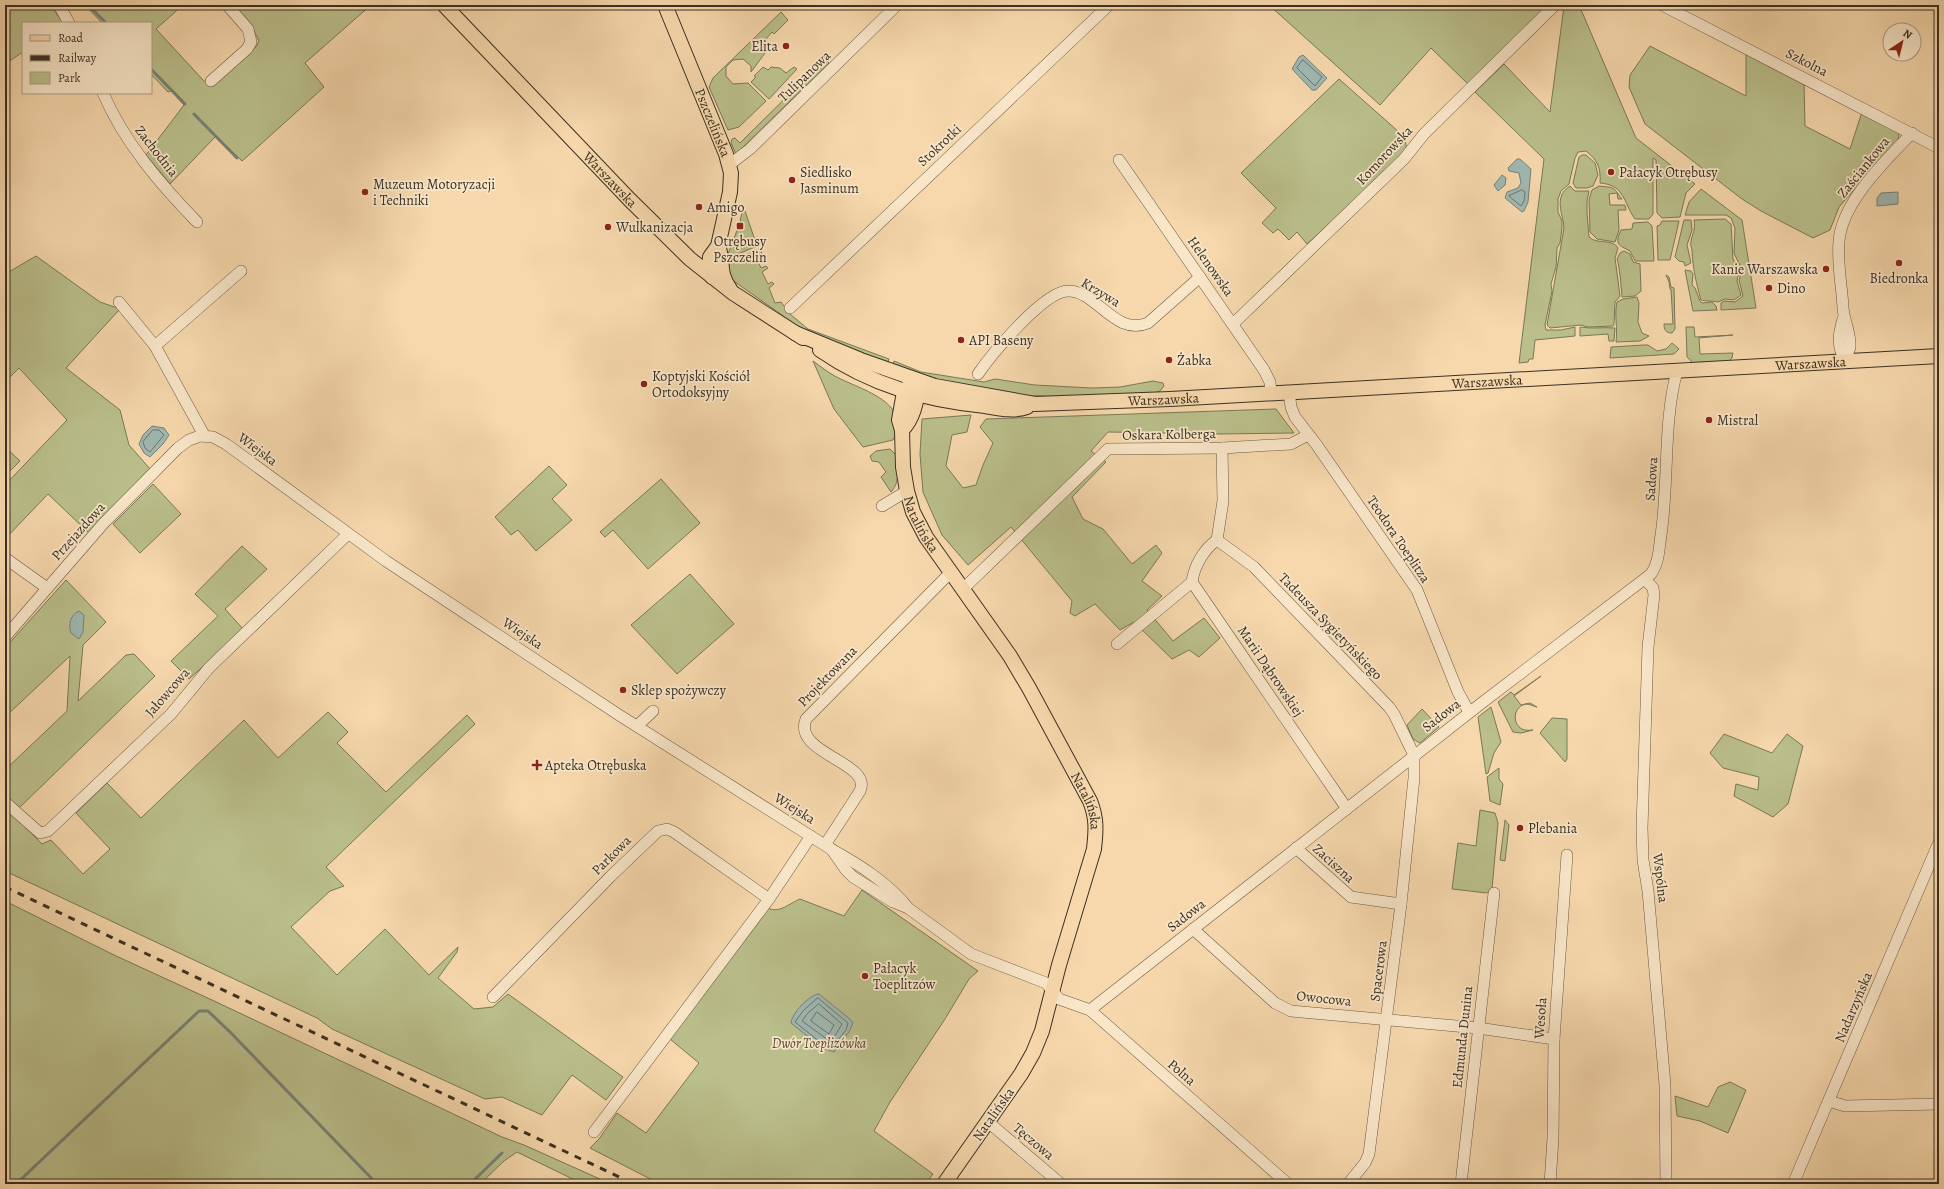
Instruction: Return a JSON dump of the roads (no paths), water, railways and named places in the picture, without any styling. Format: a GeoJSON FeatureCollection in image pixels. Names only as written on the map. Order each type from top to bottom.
{"type":"FeatureCollection","features":[{"type":"Feature","properties":{"kind":"main road","name":"Warszawska"},"geometry":{"type":"LineString","coordinates":[[444,5],[630,200],[690,259],[733,293],[853,371],[904,392],[973,405],[1006,409],[1022,409],[1035,404]]}},
{"type":"Feature","properties":{"kind":"main road","name":"Pszczelińska"},"geometry":{"type":"LineString","coordinates":[[665,5],[729,165],[731,179],[730,192],[709,267],[712,277]]}},
{"type":"Feature","properties":{"kind":"main road"},"geometry":{"type":"LineString","coordinates":[[690,259],[700,259],[714,251]]}},
{"type":"Feature","properties":{"kind":"main road","name":"Pszczelińska"},"geometry":{"type":"LineString","coordinates":[[714,251],[721,252],[722,273],[733,293]]}},
{"type":"Feature","properties":{"kind":"main road","name":"Warszawska"},"geometry":{"type":"LineString","coordinates":[[795,333],[914,380],[960,392],[1035,404],[1154,400],[1939,356]]}},
{"type":"Feature","properties":{"kind":"main road"},"geometry":{"type":"LineString","coordinates":[[904,392],[914,380]]}},
{"type":"Feature","properties":{"kind":"main road"},"geometry":{"type":"LineString","coordinates":[[902,430],[908,424],[918,395],[914,380]]}},
{"type":"Feature","properties":{"kind":"main road","name":"Natalińska"},"geometry":{"type":"LineString","coordinates":[[904,392],[900,420],[902,430],[903,467],[907,491],[918,522],[926,537],[1010,656],[1030,688],[1090,801],[1095,815],[1096,830],[1094,849],[1052,990],[1042,1031],[1033,1053],[1021,1074],[944,1184]]}},
{"type":"Feature","properties":{"kind":"street"},"geometry":{"type":"LineString","coordinates":[[58,5],[68,22]]}},
{"type":"Feature","properties":{"kind":"street"},"geometry":{"type":"LineString","coordinates":[[211,81],[247,49],[251,42],[248,29],[227,5]]}},
{"type":"Feature","properties":{"kind":"street","name":"Tulipanowa"},"geometry":{"type":"LineString","coordinates":[[729,165],[750,149],[897,5]]}},
{"type":"Feature","properties":{"kind":"street","name":"Stokrotki"},"geometry":{"type":"LineString","coordinates":[[790,308],[1109,5]]}},
{"type":"Feature","properties":{"kind":"street","name":"Komorowska"},"geometry":{"type":"LineString","coordinates":[[1233,324],[1404,159],[1424,134],[1555,5]]}},
{"type":"Feature","properties":{"kind":"street","name":"Szkolna"},"geometry":{"type":"LineString","coordinates":[[1662,5],[1939,148]]}},
{"type":"Feature","properties":{"kind":"street","name":"Zachodnia"},"geometry":{"type":"LineString","coordinates":[[104,94],[111,112],[127,138],[161,182],[196,222]]}},
{"type":"Feature","properties":{"kind":"street","name":"Zaściankowa"},"geometry":{"type":"LineString","coordinates":[[1845,361],[1850,347],[1844,318],[1838,258],[1839,240],[1844,217],[1860,192],[1912,133]]}},
{"type":"Feature","properties":{"kind":"street","name":"Helenowska"},"geometry":{"type":"LineString","coordinates":[[1119,160],[1266,374],[1271,393]]}},
{"type":"Feature","properties":{"kind":"street"},"geometry":{"type":"LineString","coordinates":[[154,346],[241,271]]}},
{"type":"Feature","properties":{"kind":"street","name":"Krzywa"},"geometry":{"type":"LineString","coordinates":[[978,374],[987,360],[1016,328],[1046,301],[1061,291],[1068,290],[1080,294],[1127,325],[1141,326],[1148,323],[1200,277]]}},
{"type":"Feature","properties":{"kind":"street"},"geometry":{"type":"LineString","coordinates":[[119,302],[154,346],[204,435]]}},
{"type":"Feature","properties":{"kind":"street","name":"Sadowa"},"geometry":{"type":"LineString","coordinates":[[1090,1010],[1469,712],[1653,572],[1659,555],[1664,520],[1673,386],[1678,371]]}},
{"type":"Feature","properties":{"kind":"street","name":"Teodora Toeplitza"},"geometry":{"type":"LineString","coordinates":[[1289,392],[1293,414],[1414,585],[1458,692],[1469,712]]}},
{"type":"Feature","properties":{"kind":"street","name":"Oskara Kolberga"},"geometry":{"type":"LineString","coordinates":[[963,589],[1108,449],[1222,448],[1291,444],[1308,434]]}},
{"type":"Feature","properties":{"kind":"street","name":"Przejazdowa"},"geometry":{"type":"LineString","coordinates":[[5,638],[103,524],[178,448],[189,440],[204,435]]}},
{"type":"Feature","properties":{"kind":"street","name":"Wiejska"},"geometry":{"type":"LineString","coordinates":[[204,435],[217,438],[226,444],[386,561],[637,726],[828,847],[850,859],[898,895],[908,908],[971,954],[1046,983],[1052,990]]}},
{"type":"Feature","properties":{"kind":"street"},"geometry":{"type":"LineString","coordinates":[[1117,644],[1192,582],[1193,573],[1212,543],[1223,502],[1222,448]]}},
{"type":"Feature","properties":{"kind":"street"},"geometry":{"type":"LineString","coordinates":[[882,506],[907,491]]}},
{"type":"Feature","properties":{"kind":"street","name":"Jałowcowa"},"geometry":{"type":"LineString","coordinates":[[5,802],[32,827],[40,833],[46,833],[171,714],[208,668],[348,534]]}},
{"type":"Feature","properties":{"kind":"street","name":"Tadeusza Sygietyńskiego"},"geometry":{"type":"LineString","coordinates":[[1212,543],[1254,567],[1389,707],[1394,714],[1414,755]]}},
{"type":"Feature","properties":{"kind":"street"},"geometry":{"type":"LineString","coordinates":[[5,558],[47,588]]}},
{"type":"Feature","properties":{"kind":"street","name":"Projektowana"},"geometry":{"type":"LineString","coordinates":[[828,847],[860,791],[862,784],[860,778],[852,770],[812,743],[804,728],[806,719],[951,572]]}},
{"type":"Feature","properties":{"kind":"street","name":"Wspólna"},"geometry":{"type":"LineString","coordinates":[[1645,579],[1653,588],[1654,595],[1648,647],[1642,852],[1648,891],[1665,1085],[1666,1184]]}},
{"type":"Feature","properties":{"kind":"street","name":"Marii Dąbrowskiej"},"geometry":{"type":"LineString","coordinates":[[1192,582],[1347,809]]}},
{"type":"Feature","properties":{"kind":"street"},"geometry":{"type":"LineString","coordinates":[[637,726],[653,711]]}},
{"type":"Feature","properties":{"kind":"street","name":"Spacerowa"},"geometry":{"type":"LineString","coordinates":[[1348,1184],[1368,1157],[1401,904],[1414,778],[1414,755]]}},
{"type":"Feature","properties":{"kind":"street","name":"Parkowa"},"geometry":{"type":"LineString","coordinates":[[493,997],[610,876],[654,833],[662,829],[674,832],[769,898]]}},
{"type":"Feature","properties":{"kind":"street"},"geometry":{"type":"LineString","coordinates":[[594,1132],[769,898],[811,836]]}},
{"type":"Feature","properties":{"kind":"street","name":"Nadarzyńska"},"geometry":{"type":"LineString","coordinates":[[1793,1184],[1939,842]]}},
{"type":"Feature","properties":{"kind":"street","name":"Zaciszna"},"geometry":{"type":"LineString","coordinates":[[1296,848],[1351,898],[1401,904]]}},
{"type":"Feature","properties":{"kind":"street","name":"Wesoła"},"geometry":{"type":"LineString","coordinates":[[1550,1184],[1553,1138],[1554,1039],[1567,855]]}},
{"type":"Feature","properties":{"kind":"street","name":"Edmunda Dunina"},"geometry":{"type":"LineString","coordinates":[[1461,1184],[1494,893]]}},
{"type":"Feature","properties":{"kind":"street","name":"Owocowa"},"geometry":{"type":"LineString","coordinates":[[1193,929],[1275,1003],[1291,1011],[1478,1028],[1554,1039]]}},
{"type":"Feature","properties":{"kind":"street","name":"Polna"},"geometry":{"type":"LineString","coordinates":[[1052,990],[1057,997],[1064,1001],[1090,1010],[1288,1184]]}},
{"type":"Feature","properties":{"kind":"street"},"geometry":{"type":"LineString","coordinates":[[1829,1102],[1845,1106],[1939,1104]]}},
{"type":"Feature","properties":{"kind":"street","name":"Tęczowa"},"geometry":{"type":"LineString","coordinates":[[987,1121],[1061,1184]]}},
{"type":"Feature","properties":{"kind":"water"},"geometry":{"type":"Polygon","coordinates":[[[1303,55],[1327,78],[1316,90],[1312,90],[1292,69],[1299,57],[1303,55]]]}},
{"type":"Feature","properties":{"kind":"water"},"geometry":{"type":"Polygon","coordinates":[[[1517,159],[1520,159],[1531,169],[1528,202],[1524,211],[1522,212],[1505,198],[1507,192],[1518,188],[1521,183],[1519,173],[1509,171],[1508,168],[1517,159]]]}},
{"type":"Feature","properties":{"kind":"water"},"geometry":{"type":"Polygon","coordinates":[[[1502,175],[1506,178],[1505,185],[1498,191],[1494,185],[1502,175]]]}},
{"type":"Feature","properties":{"kind":"water"},"geometry":{"type":"Polygon","coordinates":[[[1898,192],[1898,204],[1877,206],[1877,198],[1881,193],[1898,192]]]}},
{"type":"Feature","properties":{"kind":"water"},"geometry":{"type":"Polygon","coordinates":[[[152,426],[164,428],[169,435],[163,444],[150,457],[144,453],[139,444],[143,435],[152,426]]]}},
{"type":"Feature","properties":{"kind":"water"},"geometry":{"type":"Polygon","coordinates":[[[79,611],[84,615],[83,632],[79,639],[71,633],[70,620],[79,611]]]}},
{"type":"Feature","properties":{"kind":"water"},"geometry":{"type":"Polygon","coordinates":[[[819,994],[853,1023],[849,1032],[834,1052],[822,1048],[791,1023],[794,1014],[802,1005],[815,995],[819,994]]]}},
{"type":"Feature","properties":{"kind":"waterway"},"geometry":{"type":"LineString","coordinates":[[88,5],[105,22]]}},
{"type":"Feature","properties":{"kind":"waterway"},"geometry":{"type":"LineString","coordinates":[[152,70],[185,104]]}},
{"type":"Feature","properties":{"kind":"waterway"},"geometry":{"type":"LineString","coordinates":[[194,114],[237,158]]}},
{"type":"Feature","properties":{"kind":"waterway"},"geometry":{"type":"LineString","coordinates":[[16,1184],[199,1011],[208,1011],[231,1033],[377,1184]]}},
{"type":"Feature","properties":{"kind":"waterway"},"geometry":{"type":"LineString","coordinates":[[470,1184],[502,1153]]}},
{"type":"Feature","properties":{"kind":"railway"},"geometry":{"type":"LineString","coordinates":[[5,887],[634,1184]]}},
{"type":"Feature","properties":{"kind":"place","name":"Elita"},"geometry":{"type":"Point","coordinates":[786,46]}},
{"type":"Feature","properties":{"kind":"place","name":"Pałacyk Otrębusy"},"geometry":{"type":"Point","coordinates":[1611,172]}},
{"type":"Feature","properties":{"kind":"place","name":"Siedlisko Jasminum"},"geometry":{"type":"Point","coordinates":[792,180]}},
{"type":"Feature","properties":{"kind":"place","name":"Muzeum Motoryzacji i Techniki"},"geometry":{"type":"Point","coordinates":[365,192]}},
{"type":"Feature","properties":{"kind":"place","name":"Amigo"},"geometry":{"type":"Point","coordinates":[699,207]}},
{"type":"Feature","properties":{"kind":"place","name":"Otrębusy Pszczelin"},"geometry":{"type":"Point","coordinates":[740,226]}},
{"type":"Feature","properties":{"kind":"place","name":"Wulkanizacja"},"geometry":{"type":"Point","coordinates":[608,227]}},
{"type":"Feature","properties":{"kind":"place","name":"Biedronka"},"geometry":{"type":"Point","coordinates":[1899,263]}},
{"type":"Feature","properties":{"kind":"place","name":"Kanie Warszawska"},"geometry":{"type":"Point","coordinates":[1826,269]}},
{"type":"Feature","properties":{"kind":"place","name":"Dino"},"geometry":{"type":"Point","coordinates":[1769,288]}},
{"type":"Feature","properties":{"kind":"place","name":"API Baseny"},"geometry":{"type":"Point","coordinates":[961,340]}},
{"type":"Feature","properties":{"kind":"place","name":"Żabka"},"geometry":{"type":"Point","coordinates":[1169,360]}},
{"type":"Feature","properties":{"kind":"place","name":"Koptyjski Kościół Ortodoksyjny"},"geometry":{"type":"Point","coordinates":[644,384]}},
{"type":"Feature","properties":{"kind":"place","name":"Mistral"},"geometry":{"type":"Point","coordinates":[1709,420]}},
{"type":"Feature","properties":{"kind":"place","name":"Sklep spożywczy"},"geometry":{"type":"Point","coordinates":[623,690]}},
{"type":"Feature","properties":{"kind":"place","name":"Apteka Otrębuska"},"geometry":{"type":"Point","coordinates":[537,765]}},
{"type":"Feature","properties":{"kind":"place","name":"Plebania"},"geometry":{"type":"Point","coordinates":[1520,828]}},
{"type":"Feature","properties":{"kind":"place","name":"Pałacyk Toeplitzów"},"geometry":{"type":"Point","coordinates":[865,976]}},
{"type":"Feature","properties":{"kind":"park label","name":"Dwór Toeplizówka"},"geometry":{"type":"Point","coordinates":[819,1043]}}]}
